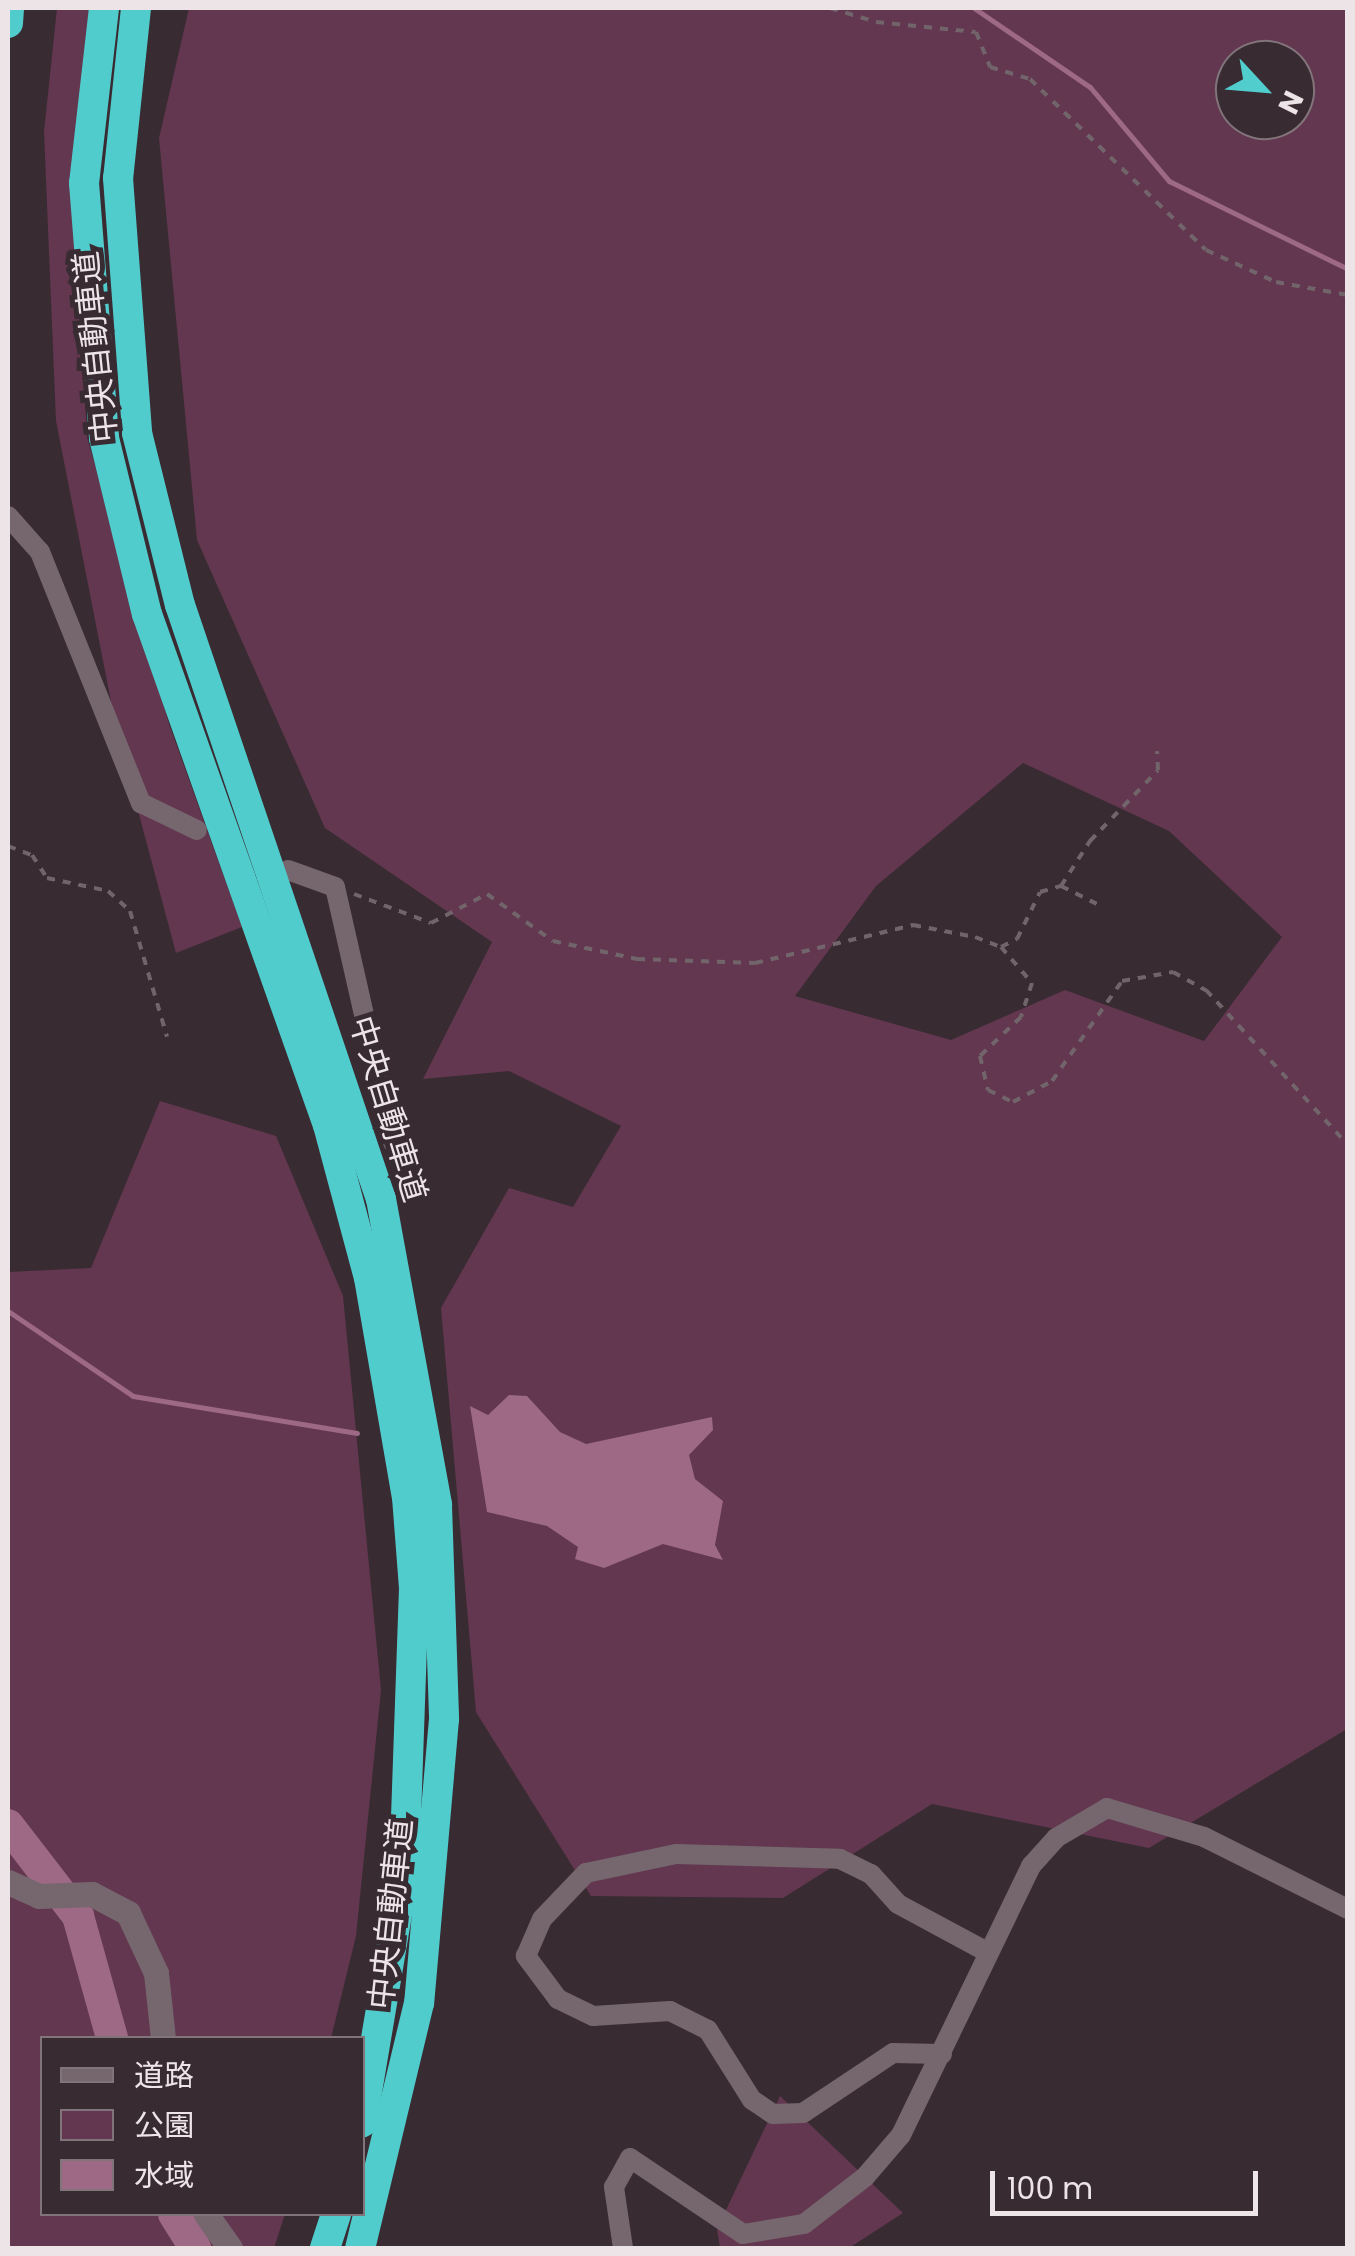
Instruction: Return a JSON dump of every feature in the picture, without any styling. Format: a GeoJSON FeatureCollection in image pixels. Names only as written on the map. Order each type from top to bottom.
{"type":"FeatureCollection","features":[{"type":"Feature","properties":{"kind":"highway"},"geometry":{"type":"LineString","coordinates":[[8,23],[9,8]]}},
{"type":"Feature","properties":{"kind":"highway","name":"中央自動車道"},"geometry":{"type":"LineString","coordinates":[[104,8],[84,182],[104,438],[147,614],[328,1125],[369,1278],[407,1497],[414,1588],[404,1873],[365,2104]]}},
{"type":"Feature","properties":{"kind":"highway","name":"中央自動車道"},"geometry":{"type":"LineString","coordinates":[[136,8],[118,178],[137,433],[180,605],[380,1200],[437,1505],[436,1834],[419,2003],[362,2242]]}},
{"type":"Feature","properties":{"kind":"main road"},"geometry":{"type":"LineString","coordinates":[[8,1882],[39,1896],[92,1894],[114,1901],[140,1929],[156,1973],[163,2036]]}},
{"type":"Feature","properties":{"kind":"main road"},"geometry":{"type":"LineString","coordinates":[[207,2216],[230,2248]]}},
{"type":"Feature","properties":{"kind":"street"},"geometry":{"type":"LineString","coordinates":[[8,516],[40,552],[141,803],[197,830]]}},
{"type":"Feature","properties":{"kind":"street"},"geometry":{"type":"LineString","coordinates":[[288,870],[335,887],[393,1143]]}},
{"type":"Feature","properties":{"kind":"street"},"geometry":{"type":"LineString","coordinates":[[622,2248],[614,2187],[630,2158],[697,2209],[743,2234],[770,2235],[804,2224],[865,2177],[901,2135],[1031,1866],[1056,1838],[1107,1808],[1204,1837],[1348,1909]]}},
{"type":"Feature","properties":{"kind":"street"},"geometry":{"type":"LineString","coordinates":[[942,2054],[893,2052],[803,2114],[773,2114],[752,2100],[708,2030],[670,2011],[593,2016],[558,1999],[526,1956],[542,1919],[586,1873],[676,1854],[840,1859],[871,1874],[898,1904],[987,1952]]}},
{"type":"Feature","properties":{"kind":"path"},"geometry":{"type":"LineString","coordinates":[[830,8],[876,22],[976,32],[990,67],[1030,79],[1206,250],[1276,282],[1348,294]]}},
{"type":"Feature","properties":{"kind":"path"},"geometry":{"type":"LineString","coordinates":[[1001,947],[1016,939],[1040,892],[1061,886],[1090,840],[1158,770],[1157,752]]}},
{"type":"Feature","properties":{"kind":"path"},"geometry":{"type":"LineString","coordinates":[[8,846],[32,855],[47,878],[108,891],[130,911],[168,1037]]}},
{"type":"Feature","properties":{"kind":"path"},"geometry":{"type":"LineString","coordinates":[[1061,886],[1097,904]]}},
{"type":"Feature","properties":{"kind":"path"},"geometry":{"type":"LineString","coordinates":[[335,887],[431,923],[487,894],[554,941],[637,959],[755,963],[913,925],[1001,947],[1024,966],[1032,994],[980,1056],[988,1090],[1000,1097],[1040,1095],[1122,981],[1173,972],[1206,990],[1348,1144]]}},
{"type":"Feature","properties":{"kind":"path"},"geometry":{"type":"LineString","coordinates":[[8,1006],[8,1015]]}},
{"type":"Feature","properties":{"kind":"path"},"geometry":{"type":"LineString","coordinates":[[8,1106],[8,1122]]}},
{"type":"Feature","properties":{"kind":"green space"},"geometry":{"type":"Polygon","coordinates":[[[57,8],[91,8],[72,173],[87,437],[169,724],[242,927],[176,953],[117,732],[56,421],[44,132],[57,8]]]}},
{"type":"Feature","properties":{"kind":"green space"},"geometry":{"type":"Polygon","coordinates":[[[189,8],[1347,8],[1347,1729],[1149,1848],[932,1804],[783,1898],[591,1896],[476,1712],[441,1308],[509,1188],[573,1207],[621,1126],[509,1071],[423,1079],[492,942],[325,828],[197,540],[159,138],[189,8]],[[1023,763],[876,886],[795,996],[951,1040],[1065,990],[1204,1041],[1282,937],[1169,831],[1023,763]]]}},
{"type":"Feature","properties":{"kind":"green space"},"geometry":{"type":"Polygon","coordinates":[[[160,1101],[276,1136],[343,1296],[381,1690],[356,1936],[331,2036],[40,2036],[40,2216],[284,2216],[274,2248],[8,2248],[8,1272],[91,1268],[160,1101]]]}},
{"type":"Feature","properties":{"kind":"green space"},"geometry":{"type":"Polygon","coordinates":[[[780,2096],[903,2213],[849,2248],[720,2248],[717,2229],[780,2096]]]}},
{"type":"Feature","properties":{"kind":"water"},"geometry":{"type":"Polygon","coordinates":[[[509,1395],[527,1396],[560,1432],[586,1444],[712,1417],[713,1430],[689,1455],[695,1479],[723,1501],[715,1545],[723,1560],[663,1544],[604,1568],[575,1559],[578,1547],[547,1526],[487,1512],[470,1406],[488,1415],[509,1395]]]}},
{"type":"Feature","properties":{"kind":"waterway"},"geometry":{"type":"LineString","coordinates":[[974,8],[1090,87],[1169,181],[1348,269]]}},
{"type":"Feature","properties":{"kind":"waterway"},"geometry":{"type":"LineString","coordinates":[[8,1311],[133,1396],[357,1433]]}},
{"type":"Feature","properties":{"kind":"waterway"},"geometry":{"type":"LineString","coordinates":[[8,1825],[78,1916],[111,2036]]}},
{"type":"Feature","properties":{"kind":"waterway"},"geometry":{"type":"LineString","coordinates":[[175,2216],[195,2248]]}}]}
